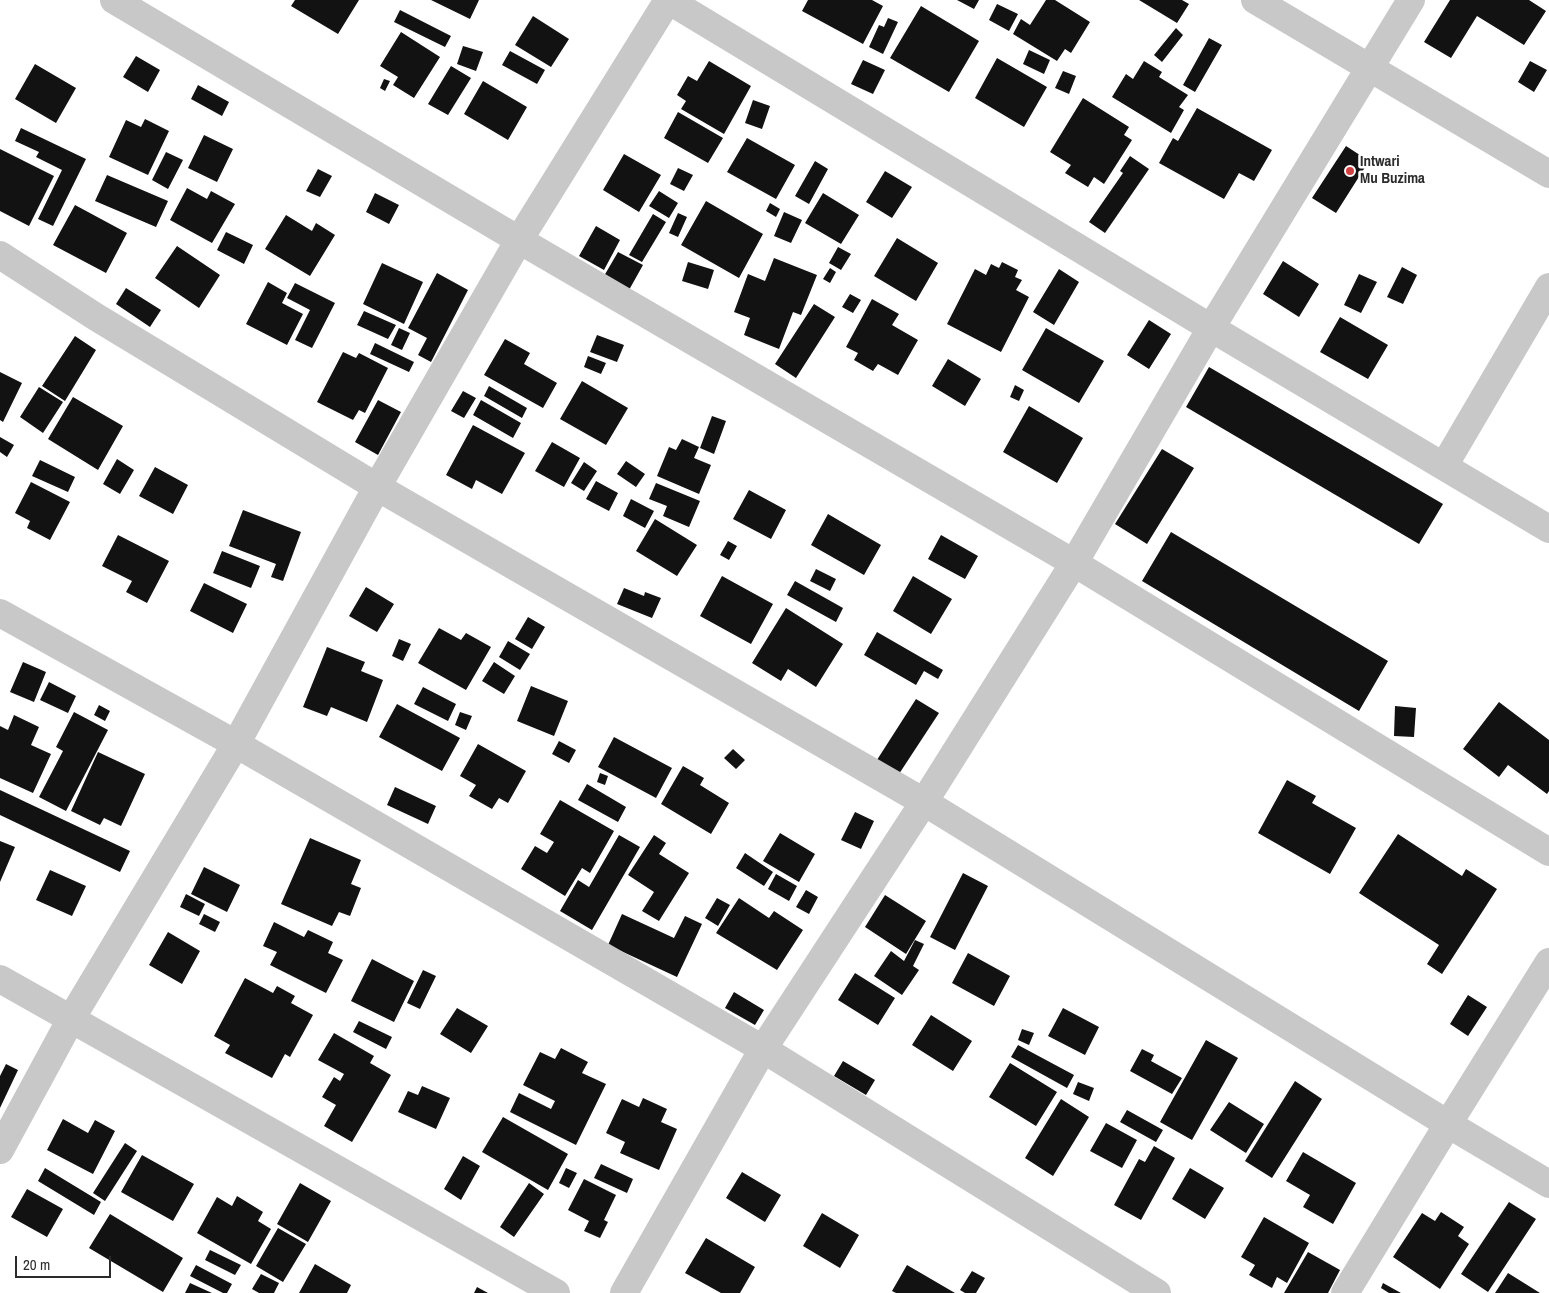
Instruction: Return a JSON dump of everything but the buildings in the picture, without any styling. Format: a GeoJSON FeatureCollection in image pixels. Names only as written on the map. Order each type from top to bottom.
{"type":"FeatureCollection","features":[{"type":"Feature","properties":{"kind":"street"},"geometry":{"type":"LineString","coordinates":[[114,0],[519,240],[1074,563],[1549,852]]}},
{"type":"Feature","properties":{"kind":"street"},"geometry":{"type":"LineString","coordinates":[[0,1150],[70,1019],[236,744],[377,487],[519,240],[668,0],[1211,328],[1549,529]]}},
{"type":"Feature","properties":{"kind":"street"},"geometry":{"type":"LineString","coordinates":[[1255,0],[1549,174]]}},
{"type":"Feature","properties":{"kind":"street"},"geometry":{"type":"LineString","coordinates":[[624,1293],[763,1049],[924,802],[1074,563],[1211,328],[1411,0]]}},
{"type":"Feature","properties":{"kind":"street"},"geometry":{"type":"LineString","coordinates":[[0,255],[96,317],[377,487],[924,802],[1549,1184]]}},
{"type":"Feature","properties":{"kind":"street"},"geometry":{"type":"LineString","coordinates":[[1444,466],[1549,287]]}},
{"type":"Feature","properties":{"kind":"street"},"geometry":{"type":"LineString","coordinates":[[0,613],[236,744],[763,1049],[1158,1293]]}},
{"type":"Feature","properties":{"kind":"street"},"geometry":{"type":"LineString","coordinates":[[1345,1293],[1549,962]]}},
{"type":"Feature","properties":{"kind":"street"},"geometry":{"type":"LineString","coordinates":[[0,979],[556,1293]]}},
{"type":"Feature","properties":{"kind":"place","name":"Intwari Mu Buzima"},"geometry":{"type":"Point","coordinates":[1350,171]}}]}
